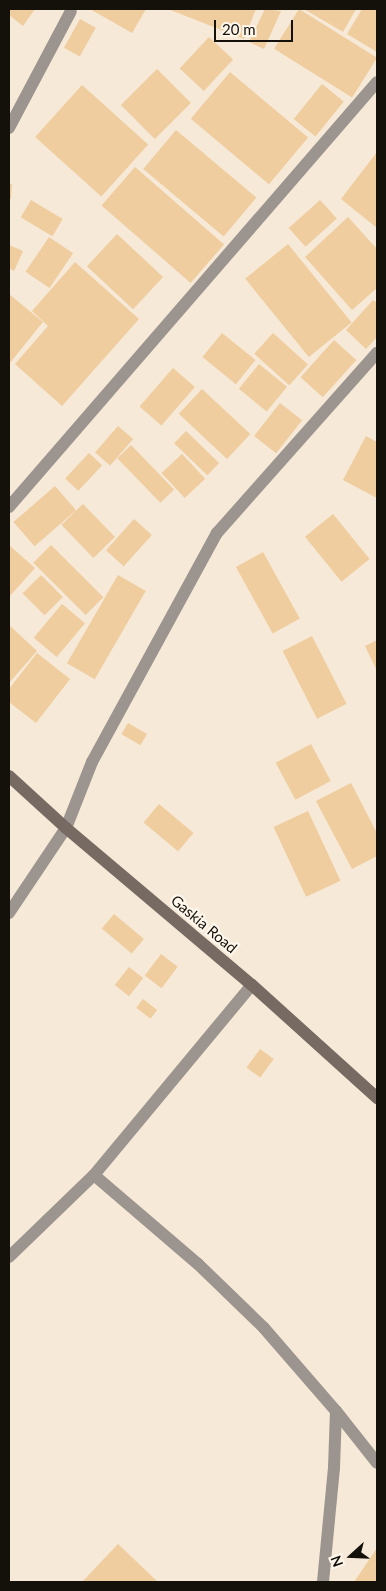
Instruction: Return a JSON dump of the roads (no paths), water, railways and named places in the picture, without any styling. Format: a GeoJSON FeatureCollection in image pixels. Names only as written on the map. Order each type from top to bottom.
{"type":"FeatureCollection","features":[{"type":"Feature","properties":{"kind":"main road","name":"Gaskia Road"},"geometry":{"type":"LineString","coordinates":[[9,776],[66,828],[252,985],[377,1098]]}},
{"type":"Feature","properties":{"kind":"street"},"geometry":{"type":"LineString","coordinates":[[9,128],[70,9]]}},
{"type":"Feature","properties":{"kind":"street"},"geometry":{"type":"LineString","coordinates":[[9,507],[377,82]]}},
{"type":"Feature","properties":{"kind":"street"},"geometry":{"type":"LineString","coordinates":[[9,913],[66,828],[92,762],[217,533],[377,353]]}},
{"type":"Feature","properties":{"kind":"street"},"geometry":{"type":"LineString","coordinates":[[9,1257],[94,1175],[252,985]]}},
{"type":"Feature","properties":{"kind":"street"},"geometry":{"type":"LineString","coordinates":[[94,1175],[198,1264],[264,1328],[336,1411],[377,1463]]}},
{"type":"Feature","properties":{"kind":"street"},"geometry":{"type":"LineString","coordinates":[[323,1582],[334,1468],[336,1411]]}}]}
